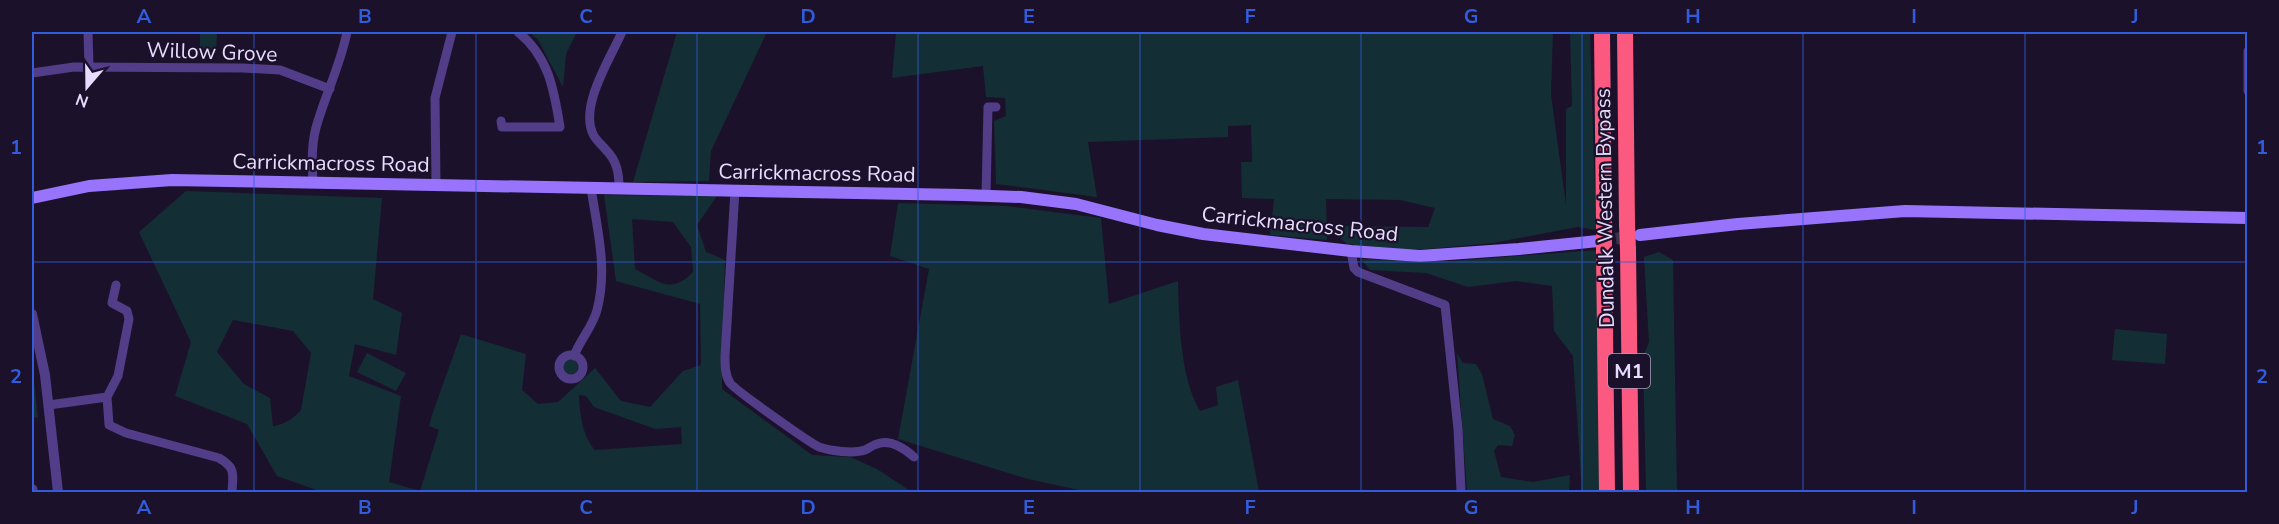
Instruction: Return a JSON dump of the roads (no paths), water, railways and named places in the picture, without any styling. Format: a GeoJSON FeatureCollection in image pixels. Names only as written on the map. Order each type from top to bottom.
{"type":"FeatureCollection","features":[{"type":"Feature","properties":{"kind":"highway","name":"Dundalk Western Bypass"},"geometry":{"type":"LineString","coordinates":[[1602,32],[1602,240],[1607,492]]}},
{"type":"Feature","properties":{"kind":"highway","name":"Dundalk Western Bypass"},"geometry":{"type":"LineString","coordinates":[[1625,32],[1634,230],[1628,250],[1631,492]]}},
{"type":"Feature","properties":{"kind":"main road","name":"Carrickmacross Road"},"geometry":{"type":"LineString","coordinates":[[32,198],[89,186],[184,180],[986,196],[1021,197],[1076,204],[1157,225],[1203,234],[1351,251],[1420,256],[1602,240]]}},
{"type":"Feature","properties":{"kind":"main road"},"geometry":{"type":"LineString","coordinates":[[1634,230],[1905,211],[2247,218]]}},
{"type":"Feature","properties":{"kind":"street"},"geometry":{"type":"LineString","coordinates":[[88,32],[89,67]]}},
{"type":"Feature","properties":{"kind":"street"},"geometry":{"type":"LineString","coordinates":[[313,183],[312,154],[317,123],[342,54],[347,32]]}},
{"type":"Feature","properties":{"kind":"street"},"geometry":{"type":"LineString","coordinates":[[436,185],[435,98],[452,32]]}},
{"type":"Feature","properties":{"kind":"street"},"geometry":{"type":"LineString","coordinates":[[501,121],[502,127],[560,128],[553,83],[532,44],[518,32]]}},
{"type":"Feature","properties":{"kind":"street"},"geometry":{"type":"LineString","coordinates":[[619,188],[616,163],[594,137],[589,124],[589,111],[592,98],[622,32]]}},
{"type":"Feature","properties":{"kind":"street"},"geometry":{"type":"LineString","coordinates":[[2247,51],[2247,91]]}},
{"type":"Feature","properties":{"kind":"street","name":"Willow Grove"},"geometry":{"type":"LineString","coordinates":[[32,73],[89,67],[243,68],[280,70],[330,89]]}},
{"type":"Feature","properties":{"kind":"street"},"geometry":{"type":"LineString","coordinates":[[986,196],[988,107],[996,107]]}},
{"type":"Feature","properties":{"kind":"street"},"geometry":{"type":"LineString","coordinates":[[574,356],[597,311],[601,286],[603,262],[591,188]]}},
{"type":"Feature","properties":{"kind":"street"},"geometry":{"type":"LineString","coordinates":[[735,190],[725,356],[726,372],[730,383],[819,447],[849,451],[863,450],[880,443],[887,443],[904,449],[914,457]]}},
{"type":"Feature","properties":{"kind":"street"},"geometry":{"type":"LineString","coordinates":[[1351,251],[1351,261],[1358,272],[1445,305],[1458,429],[1461,491]]}},
{"type":"Feature","properties":{"kind":"street"},"geometry":{"type":"LineString","coordinates":[[116,285],[112,303],[127,311],[129,319],[118,376],[107,397],[109,424],[114,429],[219,458],[230,464],[234,472],[232,492]]}},
{"type":"Feature","properties":{"kind":"street"},"geometry":{"type":"LineString","coordinates":[[32,320],[49,405],[58,492]]}},
{"type":"Feature","properties":{"kind":"street"},"geometry":{"type":"LineString","coordinates":[[49,405],[107,397]]}},
{"type":"Feature","properties":{"kind":"tunnel"},"geometry":{"type":"LineString","coordinates":[[1598,241],[1635,236]]}}]}
